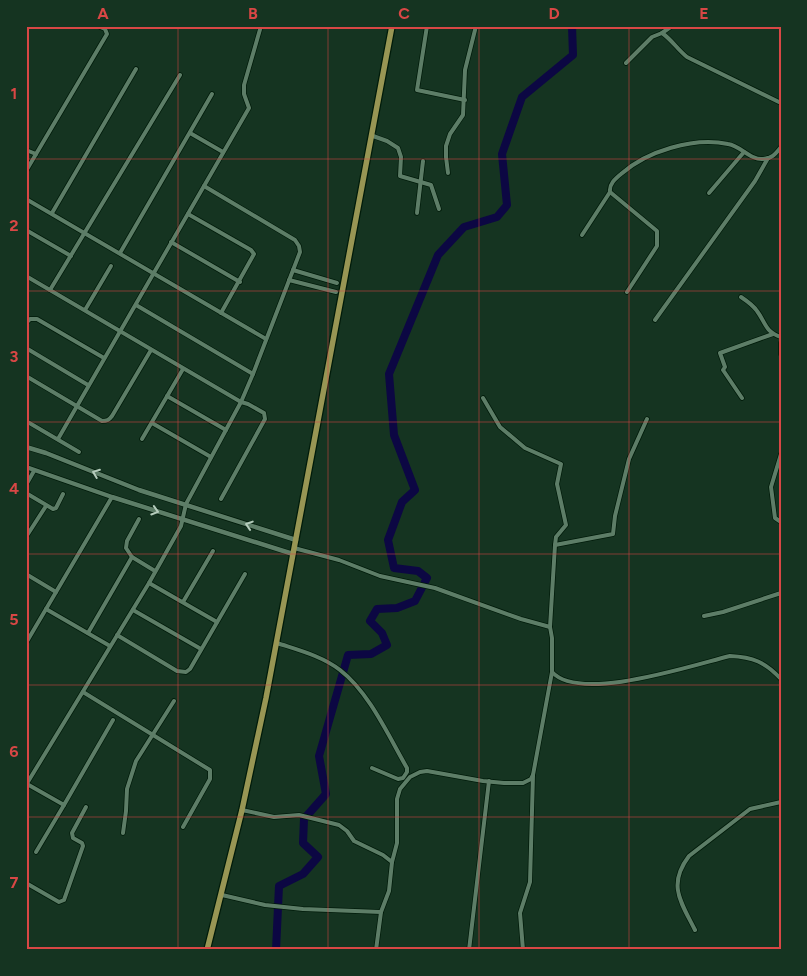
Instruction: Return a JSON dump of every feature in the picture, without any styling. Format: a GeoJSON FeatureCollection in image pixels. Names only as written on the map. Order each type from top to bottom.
{"type":"FeatureCollection","features":[{"type":"Feature","properties":{"kind":"main road"},"geometry":{"type":"LineString","coordinates":[[207,950],[242,810],[277,642],[392,26]]}},
{"type":"Feature","properties":{"kind":"street"},"geometry":{"type":"LineString","coordinates":[[26,171],[108,34],[105,29],[98,26]]}},
{"type":"Feature","properties":{"kind":"street"},"geometry":{"type":"LineString","coordinates":[[58,439],[250,108],[244,94],[244,85],[260,26]]}},
{"type":"Feature","properties":{"kind":"street"},"geometry":{"type":"LineString","coordinates":[[427,26],[417,90],[465,100]]}},
{"type":"Feature","properties":{"kind":"street"},"geometry":{"type":"LineString","coordinates":[[448,173],[446,146],[450,134],[463,115],[465,70],[476,26]]}},
{"type":"Feature","properties":{"kind":"street"},"geometry":{"type":"LineString","coordinates":[[626,63],[652,37],[672,26]]}},
{"type":"Feature","properties":{"kind":"street"},"geometry":{"type":"LineString","coordinates":[[662,33],[687,58],[781,103]]}},
{"type":"Feature","properties":{"kind":"street"},"geometry":{"type":"LineString","coordinates":[[52,213],[136,70]]}},
{"type":"Feature","properties":{"kind":"street"},"geometry":{"type":"LineString","coordinates":[[50,290],[180,75]]}},
{"type":"Feature","properties":{"kind":"street"},"geometry":{"type":"LineString","coordinates":[[120,253],[212,94]]}},
{"type":"Feature","properties":{"kind":"street"},"geometry":{"type":"LineString","coordinates":[[190,133],[223,152]]}},
{"type":"Feature","properties":{"kind":"street"},"geometry":{"type":"LineString","coordinates":[[372,136],[387,141],[398,148],[401,157],[400,176],[431,185],[439,209]]}},
{"type":"Feature","properties":{"kind":"street"},"geometry":{"type":"LineString","coordinates":[[582,235],[610,192],[609,188],[613,181],[628,168],[646,157],[668,148],[701,143],[729,144],[759,159],[773,157],[781,146]]}},
{"type":"Feature","properties":{"kind":"street"},"geometry":{"type":"LineString","coordinates":[[26,150],[36,154]]}},
{"type":"Feature","properties":{"kind":"street"},"geometry":{"type":"LineString","coordinates":[[709,193],[744,152]]}},
{"type":"Feature","properties":{"kind":"street"},"geometry":{"type":"LineString","coordinates":[[655,320],[755,181],[768,158]]}},
{"type":"Feature","properties":{"kind":"street"},"geometry":{"type":"LineString","coordinates":[[417,213],[423,161]]}},
{"type":"Feature","properties":{"kind":"street"},"geometry":{"type":"LineString","coordinates":[[64,805],[27,785],[149,583],[181,526],[181,519],[186,504],[241,402],[300,252],[300,246],[294,240],[204,186]]}},
{"type":"Feature","properties":{"kind":"street"},"geometry":{"type":"LineString","coordinates":[[610,192],[658,231],[656,246],[627,292]]}},
{"type":"Feature","properties":{"kind":"street"},"geometry":{"type":"LineString","coordinates":[[26,199],[266,339]]}},
{"type":"Feature","properties":{"kind":"street"},"geometry":{"type":"LineString","coordinates":[[188,214],[253,252],[254,256],[221,313]]}},
{"type":"Feature","properties":{"kind":"street"},"geometry":{"type":"LineString","coordinates":[[26,230],[71,256]]}},
{"type":"Feature","properties":{"kind":"street"},"geometry":{"type":"LineString","coordinates":[[171,242],[240,282]]}},
{"type":"Feature","properties":{"kind":"street"},"geometry":{"type":"LineString","coordinates":[[85,310],[111,266]]}},
{"type":"Feature","properties":{"kind":"street"},"geometry":{"type":"LineString","coordinates":[[293,270],[337,283]]}},
{"type":"Feature","properties":{"kind":"street"},"geometry":{"type":"LineString","coordinates":[[26,276],[183,369],[264,413],[265,419],[221,499]]}},
{"type":"Feature","properties":{"kind":"street"},"geometry":{"type":"LineString","coordinates":[[289,280],[336,292]]}},
{"type":"Feature","properties":{"kind":"street"},"geometry":{"type":"LineString","coordinates":[[742,297],[756,309],[768,330],[772,334],[781,337]]}},
{"type":"Feature","properties":{"kind":"street"},"geometry":{"type":"LineString","coordinates":[[136,305],[253,374]]}},
{"type":"Feature","properties":{"kind":"street"},"geometry":{"type":"LineString","coordinates":[[27,321],[34,318],[37,319],[104,358]]}},
{"type":"Feature","properties":{"kind":"street"},"geometry":{"type":"LineString","coordinates":[[742,398],[723,370],[725,367],[720,353],[772,334]]}},
{"type":"Feature","properties":{"kind":"street"},"geometry":{"type":"LineString","coordinates":[[781,343],[781,354]]}},
{"type":"Feature","properties":{"kind":"street"},"geometry":{"type":"LineString","coordinates":[[26,348],[88,385]]}},
{"type":"Feature","properties":{"kind":"street"},"geometry":{"type":"LineString","coordinates":[[26,376],[102,421],[109,420],[151,350]]}},
{"type":"Feature","properties":{"kind":"street"},"geometry":{"type":"LineString","coordinates":[[142,439],[183,369]]}},
{"type":"Feature","properties":{"kind":"street"},"geometry":{"type":"LineString","coordinates":[[167,396],[226,430]]}},
{"type":"Feature","properties":{"kind":"street"},"geometry":{"type":"LineString","coordinates":[[483,398],[500,427],[526,448],[561,464],[557,484],[566,525],[556,537],[555,545],[550,627],[552,638],[552,672],[534,775],[530,882],[520,913],[523,950]]}},
{"type":"Feature","properties":{"kind":"street"},"geometry":{"type":"LineString","coordinates":[[555,545],[613,534],[615,516],[629,459],[647,419]]}},
{"type":"Feature","properties":{"kind":"street"},"geometry":{"type":"LineString","coordinates":[[26,421],[80,452]]}},
{"type":"Feature","properties":{"kind":"street"},"geometry":{"type":"LineString","coordinates":[[152,423],[211,457]]}},
{"type":"Feature","properties":{"kind":"street"},"geometry":{"type":"LineString","coordinates":[[26,447],[139,490],[296,540]]}},
{"type":"Feature","properties":{"kind":"street"},"geometry":{"type":"LineString","coordinates":[[781,454],[771,487],[775,518],[781,522]]}},
{"type":"Feature","properties":{"kind":"street"},"geometry":{"type":"LineString","coordinates":[[26,467],[181,519],[294,551],[339,560],[380,576],[435,588],[521,619],[550,627]]}},
{"type":"Feature","properties":{"kind":"street"},"geometry":{"type":"LineString","coordinates":[[26,485],[34,471]]}},
{"type":"Feature","properties":{"kind":"street"},"geometry":{"type":"LineString","coordinates":[[26,493],[53,509],[56,508],[64,494]]}},
{"type":"Feature","properties":{"kind":"street"},"geometry":{"type":"LineString","coordinates":[[26,642],[112,497]]}},
{"type":"Feature","properties":{"kind":"street"},"geometry":{"type":"LineString","coordinates":[[26,537],[46,506]]}},
{"type":"Feature","properties":{"kind":"street"},"geometry":{"type":"LineString","coordinates":[[139,519],[126,544],[128,553],[132,558],[155,571]]}},
{"type":"Feature","properties":{"kind":"street"},"geometry":{"type":"LineString","coordinates":[[183,602],[213,551]]}},
{"type":"Feature","properties":{"kind":"street"},"geometry":{"type":"LineString","coordinates":[[88,634],[132,558]]}},
{"type":"Feature","properties":{"kind":"street"},"geometry":{"type":"LineString","coordinates":[[26,574],[56,592]]}},
{"type":"Feature","properties":{"kind":"street"},"geometry":{"type":"LineString","coordinates":[[117,635],[182,672],[186,672],[245,574]]}},
{"type":"Feature","properties":{"kind":"street"},"geometry":{"type":"LineString","coordinates":[[149,583],[217,622]]}},
{"type":"Feature","properties":{"kind":"street"},"geometry":{"type":"LineString","coordinates":[[704,616],[723,612],[781,593]]}},
{"type":"Feature","properties":{"kind":"street"},"geometry":{"type":"LineString","coordinates":[[46,609],[110,646]]}},
{"type":"Feature","properties":{"kind":"street"},"geometry":{"type":"LineString","coordinates":[[132,610],[201,649]]}},
{"type":"Feature","properties":{"kind":"street"},"geometry":{"type":"LineString","coordinates":[[277,642],[339,669],[350,678],[370,704],[407,768],[407,772],[403,778],[398,779],[372,768]]}},
{"type":"Feature","properties":{"kind":"street"},"geometry":{"type":"LineString","coordinates":[[552,672],[556,677],[569,681],[603,685],[638,679],[730,656],[742,656],[762,663],[781,679]]}},
{"type":"Feature","properties":{"kind":"street"},"geometry":{"type":"LineString","coordinates":[[83,692],[210,770],[210,779],[184,827]]}},
{"type":"Feature","properties":{"kind":"street"},"geometry":{"type":"LineString","coordinates":[[123,833],[127,788],[136,761],[174,701]]}},
{"type":"Feature","properties":{"kind":"street"},"geometry":{"type":"LineString","coordinates":[[36,852],[113,720]]}},
{"type":"Feature","properties":{"kind":"street"},"geometry":{"type":"LineString","coordinates":[[376,950],[380,912],[389,891],[398,830],[398,799],[400,789],[405,781],[420,772],[427,771],[489,782],[523,783],[530,780],[534,775]]}},
{"type":"Feature","properties":{"kind":"street"},"geometry":{"type":"LineString","coordinates":[[468,950],[489,782]]}},
{"type":"Feature","properties":{"kind":"street"},"geometry":{"type":"LineString","coordinates":[[695,930],[678,894],[679,872],[684,863],[689,856],[750,810],[781,802]]}},
{"type":"Feature","properties":{"kind":"street"},"geometry":{"type":"LineString","coordinates":[[26,883],[59,902],[64,900],[83,846],[82,843],[73,838],[72,833],[86,807]]}},
{"type":"Feature","properties":{"kind":"street"},"geometry":{"type":"LineString","coordinates":[[242,810],[274,817],[298,815],[339,825],[347,831],[354,841],[383,855],[392,862]]}},
{"type":"Feature","properties":{"kind":"street"},"geometry":{"type":"LineString","coordinates":[[222,895],[265,905],[303,909],[380,912]]}},
{"type":"Feature","properties":{"kind":"waterway"},"geometry":{"type":"LineString","coordinates":[[276,950],[279,886],[303,874],[318,857],[303,843],[304,819],[326,794],[319,756],[348,655],[371,654],[387,645],[382,633],[370,621],[377,609],[397,608],[415,601],[427,578],[418,571],[394,568],[388,540],[402,502],[415,490],[394,435],[389,374],[438,255],[464,227],[497,217],[507,205],[502,154],[522,97],[573,55],[572,26]]}}]}
